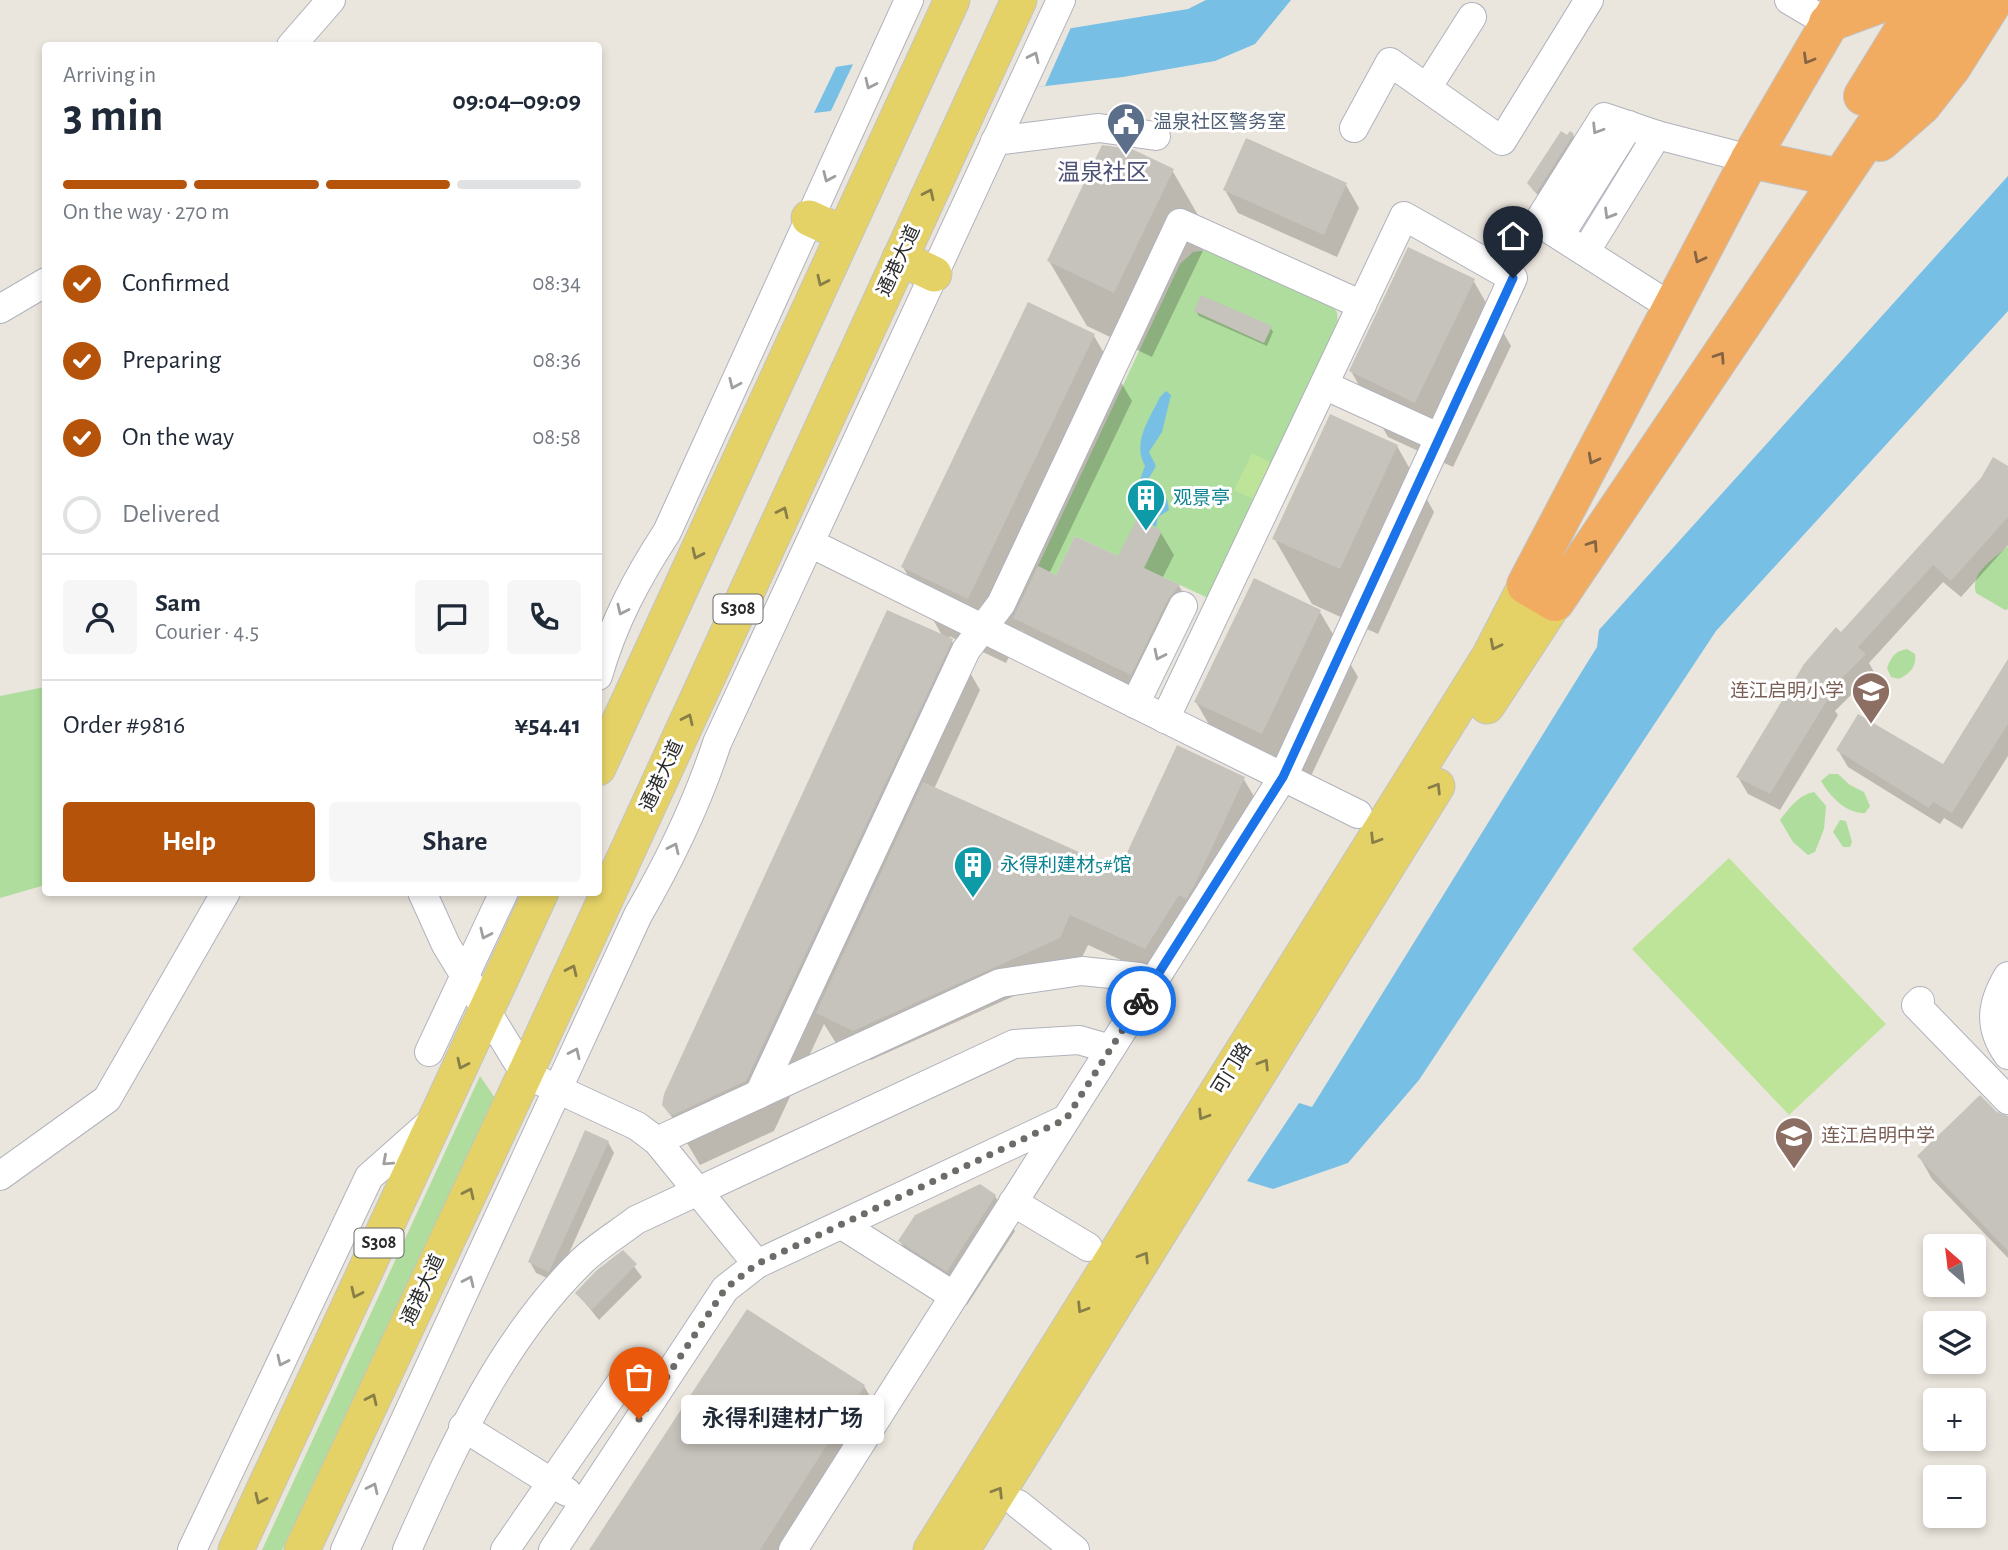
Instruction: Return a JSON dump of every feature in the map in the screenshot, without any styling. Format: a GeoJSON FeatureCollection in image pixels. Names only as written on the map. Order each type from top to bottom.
{"type":"FeatureCollection","features":[{"type":"Feature","properties":{"kind":"highway"},"geometry":{"type":"LineString","coordinates":[[1834,3],[1866,0]]}},
{"type":"Feature","properties":{"kind":"highway"},"geometry":{"type":"LineString","coordinates":[[1834,3],[1890,0]]}},
{"type":"Feature","properties":{"kind":"highway"},"geometry":{"type":"LineString","coordinates":[[1840,178],[1860,102],[1922,0]]}},
{"type":"Feature","properties":{"kind":"highway"},"geometry":{"type":"LineString","coordinates":[[1840,178],[1872,106],[1938,0]]}},
{"type":"Feature","properties":{"kind":"highway"},"geometry":{"type":"LineString","coordinates":[[1541,593],[1840,178],[1954,0]]}},
{"type":"Feature","properties":{"kind":"highway"},"geometry":{"type":"LineString","coordinates":[[1840,178],[1900,114],[1972,0]]}},
{"type":"Feature","properties":{"kind":"highway"},"geometry":{"type":"LineString","coordinates":[[1840,178],[1922,105],[1951,68],[1994,0]]}},
{"type":"Feature","properties":{"kind":"highway"},"geometry":{"type":"LineString","coordinates":[[1541,593],[1673,308],[1834,3]]}},
{"type":"Feature","properties":{"kind":"highway"},"geometry":{"type":"LineString","coordinates":[[1750,159],[1840,178]]}},
{"type":"Feature","properties":{"kind":"main road"},"geometry":{"type":"LineString","coordinates":[[602,759],[952,0]]}},
{"type":"Feature","properties":{"kind":"main road","name":"通港大道"},"geometry":{"type":"LineString","coordinates":[[302,1550],[525,1074],[1019,0]]}},
{"type":"Feature","properties":{"kind":"main road"},"geometry":{"type":"LineString","coordinates":[[809,218],[844,233]]}},
{"type":"Feature","properties":{"kind":"main road"},"geometry":{"type":"LineString","coordinates":[[900,258],[934,274]]}},
{"type":"Feature","properties":{"kind":"main road","name":"可门路"},"geometry":{"type":"LineString","coordinates":[[931,1550],[1490,655],[1541,593]]}},
{"type":"Feature","properties":{"kind":"main road","name":"可门路"},"geometry":{"type":"LineString","coordinates":[[962,1550],[1504,677],[1541,593]]}},
{"type":"Feature","properties":{"kind":"main road","name":"S308"},"geometry":{"type":"LineString","coordinates":[[236,1550],[539,896]]}},
{"type":"Feature","properties":{"kind":"street"},"geometry":{"type":"LineString","coordinates":[[294,42],[331,0]]}},
{"type":"Feature","properties":{"kind":"street"},"geometry":{"type":"LineString","coordinates":[[602,662],[608,640],[637,578],[667,532],[909,0]]}},
{"type":"Feature","properties":{"kind":"street"},"geometry":{"type":"LineString","coordinates":[[1354,128],[1390,62],[1502,141],[1589,0]]}},
{"type":"Feature","properties":{"kind":"street"},"geometry":{"type":"LineString","coordinates":[[1789,0],[1834,3]]}},
{"type":"Feature","properties":{"kind":"street"},"geometry":{"type":"LineString","coordinates":[[345,1550],[638,915],[665,868],[701,793],[717,743],[1055,12]]}},
{"type":"Feature","properties":{"kind":"street"},"geometry":{"type":"LineString","coordinates":[[1427,88],[1472,17]]}},
{"type":"Feature","properties":{"kind":"street"},"geometry":{"type":"LineString","coordinates":[[1673,308],[1538,222],[1604,117],[1657,135],[1750,159]]}},
{"type":"Feature","properties":{"kind":"street"},"geometry":{"type":"LineString","coordinates":[[995,141],[1099,128],[1156,136]]}},
{"type":"Feature","properties":{"kind":"street"},"geometry":{"type":"LineString","coordinates":[[1586,251],[1657,135]]}},
{"type":"Feature","properties":{"kind":"street"},"geometry":{"type":"LineString","coordinates":[[795,1549],[1283,777],[1513,278],[1404,216],[1165,719]]}},
{"type":"Feature","properties":{"kind":"street"},"geometry":{"type":"LineString","coordinates":[[760,1094],[966,650],[1001,604],[1108,397],[1180,223],[1362,305]]}},
{"type":"Feature","properties":{"kind":"street"},"geometry":{"type":"LineString","coordinates":[[0,309],[42,284]]}},
{"type":"Feature","properties":{"kind":"street"},"geometry":{"type":"LineString","coordinates":[[1324,385],[1438,437]]}},
{"type":"Feature","properties":{"kind":"street"},"geometry":{"type":"LineString","coordinates":[[810,543],[1358,814]]}},
{"type":"Feature","properties":{"kind":"street"},"geometry":{"type":"LineString","coordinates":[[1135,705],[1183,606]]}},
{"type":"Feature","properties":{"kind":"street"},"geometry":{"type":"LineString","coordinates":[[0,1177],[107,1099],[224,896]]}},
{"type":"Feature","properties":{"kind":"street"},"geometry":{"type":"LineString","coordinates":[[424,896],[446,944],[525,1074],[637,1126],[657,1141],[757,1264]]}},
{"type":"Feature","properties":{"kind":"street"},"geometry":{"type":"LineString","coordinates":[[429,1052],[502,896]]}},
{"type":"Feature","properties":{"kind":"street"},"geometry":{"type":"LineString","coordinates":[[657,1141],[1000,983],[1082,971],[1153,981]]}},
{"type":"Feature","properties":{"kind":"street"},"geometry":{"type":"LineString","coordinates":[[2008,976],[1993,1016],[1996,1036],[2008,1055]]}},
{"type":"Feature","properties":{"kind":"street"},"geometry":{"type":"LineString","coordinates":[[1920,1001],[1916,1005],[2008,1100]]}},
{"type":"Feature","properties":{"kind":"street"},"geometry":{"type":"LineString","coordinates":[[407,1550],[463,1427],[498,1366],[535,1315],[581,1262],[636,1220],[1014,1044],[1079,1040],[1110,1049]]}},
{"type":"Feature","properties":{"kind":"street"},"geometry":{"type":"LineString","coordinates":[[192,1550],[369,1177],[438,1115]]}},
{"type":"Feature","properties":{"kind":"street"},"geometry":{"type":"LineString","coordinates":[[582,1473],[725,1289],[757,1264],[1066,1119]]}},
{"type":"Feature","properties":{"kind":"street"},"geometry":{"type":"LineString","coordinates":[[1013,1202],[1088,1247]]}},
{"type":"Feature","properties":{"kind":"street"},"geometry":{"type":"LineString","coordinates":[[842,1225],[954,1296]]}},
{"type":"Feature","properties":{"kind":"street"},"geometry":{"type":"LineString","coordinates":[[505,1550],[624,1378],[646,1393]]}},
{"type":"Feature","properties":{"kind":"street"},"geometry":{"type":"LineString","coordinates":[[553,1550],[585,1502],[646,1393]]}},
{"type":"Feature","properties":{"kind":"street"},"geometry":{"type":"LineString","coordinates":[[463,1427],[585,1502]]}},
{"type":"Feature","properties":{"kind":"street"},"geometry":{"type":"LineString","coordinates":[[1018,1504],[1075,1550]]}},
{"type":"Feature","properties":{"kind":"green space"},"geometry":{"type":"Polygon","coordinates":[[[1209,250],[1328,301],[1337,312],[1338,327],[1208,598],[1075,536],[1056,575],[1038,566],[1180,264],[1193,252],[1209,250]]]}},
{"type":"Feature","properties":{"kind":"green space"},"geometry":{"type":"Polygon","coordinates":[[[1252,453],[1272,463],[1254,499],[1234,490],[1252,453]]]}},
{"type":"Feature","properties":{"kind":"green space"},"geometry":{"type":"Polygon","coordinates":[[[2008,546],[2008,609],[2005,610],[1976,593],[1975,586],[1984,567],[2008,546]]]}},
{"type":"Feature","properties":{"kind":"green space"},"geometry":{"type":"Polygon","coordinates":[[[1907,649],[1915,654],[1914,666],[1899,679],[1891,677],[1887,668],[1890,661],[1896,653],[1907,649]]]}},
{"type":"Feature","properties":{"kind":"green space"},"geometry":{"type":"Polygon","coordinates":[[[42,688],[42,886],[0,898],[0,696],[42,688]]]}},
{"type":"Feature","properties":{"kind":"green space"},"geometry":{"type":"Polygon","coordinates":[[[1829,774],[1838,774],[1850,785],[1864,792],[1870,806],[1865,813],[1851,811],[1834,798],[1821,781],[1829,774]]]}},
{"type":"Feature","properties":{"kind":"green space"},"geometry":{"type":"Polygon","coordinates":[[[1814,792],[1826,806],[1824,829],[1815,852],[1808,855],[1793,842],[1780,820],[1799,799],[1814,792]]]}},
{"type":"Feature","properties":{"kind":"green space"},"geometry":{"type":"Polygon","coordinates":[[[1840,820],[1846,821],[1852,842],[1850,847],[1843,847],[1833,832],[1840,820]]]}},
{"type":"Feature","properties":{"kind":"green space"},"geometry":{"type":"Polygon","coordinates":[[[1729,858],[1886,1024],[1789,1115],[1632,949],[1729,858]]]}},
{"type":"Feature","properties":{"kind":"green space"},"geometry":{"type":"Polygon","coordinates":[[[480,1076],[495,1098],[282,1550],[262,1550],[480,1076]]]}},
{"type":"Feature","properties":{"kind":"water"},"geometry":{"type":"Polygon","coordinates":[[[1206,0],[1291,0],[1255,44],[1215,61],[1123,77],[814,113],[836,67],[1188,9],[1206,0]]]}},
{"type":"Feature","properties":{"kind":"water"},"geometry":{"type":"Polygon","coordinates":[[[2008,176],[2008,311],[1716,631],[1419,1080],[1348,1163],[1273,1189],[1247,1181],[1299,1103],[1312,1107],[1597,647],[1599,630],[2008,176]]]}},
{"type":"Feature","properties":{"kind":"water"},"geometry":{"type":"Polygon","coordinates":[[[1166,391],[1171,395],[1162,432],[1149,452],[1156,466],[1143,488],[1145,498],[1154,504],[1167,499],[1169,510],[1158,517],[1156,527],[1143,520],[1143,513],[1136,508],[1133,499],[1145,466],[1141,457],[1141,440],[1160,397],[1166,391]]]}},
{"type":"Feature","properties":{"kind":"pier"},"geometry":{"type":"Polygon","coordinates":[[[1072,25],[1045,86],[829,115],[855,60],[1072,25]]]}},
{"type":"Feature","properties":{"kind":"building"},"geometry":{"type":"Polygon","coordinates":[[[1561,131],[1567,135],[1570,131],[1574,134],[1536,193],[1527,183],[1561,131]]]}},
{"type":"Feature","properties":{"kind":"building"},"geometry":{"type":"Polygon","coordinates":[[[1246,138],[1347,183],[1324,235],[1223,190],[1246,138]]]}},
{"type":"Feature","properties":{"kind":"building"},"geometry":{"type":"Polygon","coordinates":[[[1102,145],[1132,149],[1174,169],[1114,293],[1047,261],[1102,145]]]}},
{"type":"Feature","properties":{"kind":"building"},"geometry":{"type":"Polygon","coordinates":[[[1408,247],[1475,279],[1415,403],[1349,371],[1408,247]]]}},
{"type":"Feature","properties":{"kind":"building"},"geometry":{"type":"Polygon","coordinates":[[[1201,295],[1272,326],[1264,343],[1194,311],[1201,295]]]}},
{"type":"Feature","properties":{"kind":"building"},"geometry":{"type":"Polygon","coordinates":[[[1028,302],[1095,334],[968,599],[901,567],[1028,302]]]}},
{"type":"Feature","properties":{"kind":"building"},"geometry":{"type":"Polygon","coordinates":[[[1330,414],[1398,445],[1340,569],[1272,539],[1330,414]]]}},
{"type":"Feature","properties":{"kind":"building"},"geometry":{"type":"Polygon","coordinates":[[[1993,457],[2008,466],[2008,517],[1951,581],[1933,565],[1858,647],[1866,654],[1825,695],[1829,697],[1770,794],[1736,777],[1804,664],[1836,627],[1841,632],[1981,478],[1993,457]]]}},
{"type":"Feature","properties":{"kind":"building"},"geometry":{"type":"Polygon","coordinates":[[[1137,519],[1162,531],[1144,568],[1180,585],[1168,599],[1131,675],[1013,618],[1038,566],[1056,575],[1075,536],[1118,556],[1137,519]]]}},
{"type":"Feature","properties":{"kind":"building"},"geometry":{"type":"Polygon","coordinates":[[[1254,578],[1321,610],[1262,734],[1194,702],[1254,578]]]}},
{"type":"Feature","properties":{"kind":"building"},"geometry":{"type":"Polygon","coordinates":[[[887,610],[953,639],[746,1081],[671,1116],[662,1105],[664,1094],[887,610]]]}},
{"type":"Feature","properties":{"kind":"building"},"geometry":{"type":"Polygon","coordinates":[[[2008,659],[2008,724],[1952,813],[1933,802],[1929,808],[1836,750],[1858,714],[1943,764],[2008,659]]]}},
{"type":"Feature","properties":{"kind":"building","name":"永得利建材5#馆"},"geometry":{"type":"Polygon","coordinates":[[[1177,745],[1245,777],[1194,886],[1186,899],[1179,895],[1145,949],[1070,915],[1060,938],[853,1031],[816,1013],[923,782],[1119,870],[1177,745]]]}},
{"type":"Feature","properties":{"kind":"building"},"geometry":{"type":"Polygon","coordinates":[[[1980,1095],[1997,1112],[2008,1116],[2008,1251],[1917,1156],[1980,1095]]]}},
{"type":"Feature","properties":{"kind":"building"},"geometry":{"type":"Polygon","coordinates":[[[585,1130],[609,1141],[549,1272],[528,1262],[585,1130]]]}},
{"type":"Feature","properties":{"kind":"building"},"geometry":{"type":"Polygon","coordinates":[[[980,1184],[996,1195],[947,1272],[898,1241],[915,1215],[980,1184]]]}},
{"type":"Feature","properties":{"kind":"building"},"geometry":{"type":"Polygon","coordinates":[[[623,1250],[637,1264],[592,1310],[575,1293],[597,1270],[623,1250]]]}},
{"type":"Feature","properties":{"kind":"building"},"geometry":{"type":"Polygon","coordinates":[[[747,1309],[865,1385],[760,1550],[589,1550],[747,1309]]]}},
{"type":"Feature","properties":{"kind":"way so far"},"geometry":{"type":"LineString","coordinates":[[639,1419],[725,1289],[757,1264],[1066,1119],[1141,1001]]}},
{"type":"Feature","properties":{"kind":"place","name":"温泉社区警务室"},"geometry":{"type":"Point","coordinates":[1126,156]}},
{"type":"Feature","properties":{"kind":"place","name":"观景亭"},"geometry":{"type":"Point","coordinates":[1146,532]}},
{"type":"Feature","properties":{"kind":"place","name":"连江启明小学"},"geometry":{"type":"Point","coordinates":[1871,725]}},
{"type":"Feature","properties":{"kind":"place","name":"永得利建材5#馆"},"geometry":{"type":"Point","coordinates":[973,899]}},
{"type":"Feature","properties":{"kind":"place","name":"连江启明中学"},"geometry":{"type":"Point","coordinates":[1794,1170]}},
{"type":"Feature","properties":{"kind":"place","name":"永得利建材广场"},"geometry":{"type":"Point","coordinates":[639,1419]}},
{"type":"Feature","properties":{"kind":"district","name":"温泉社区"},"geometry":{"type":"Point","coordinates":[1103,173]}},
{"type":"Feature","properties":{"kind":"route"},"geometry":{"type":"LineString","coordinates":[[1141,1001],[1283,777],[1513,278]]}}]}
